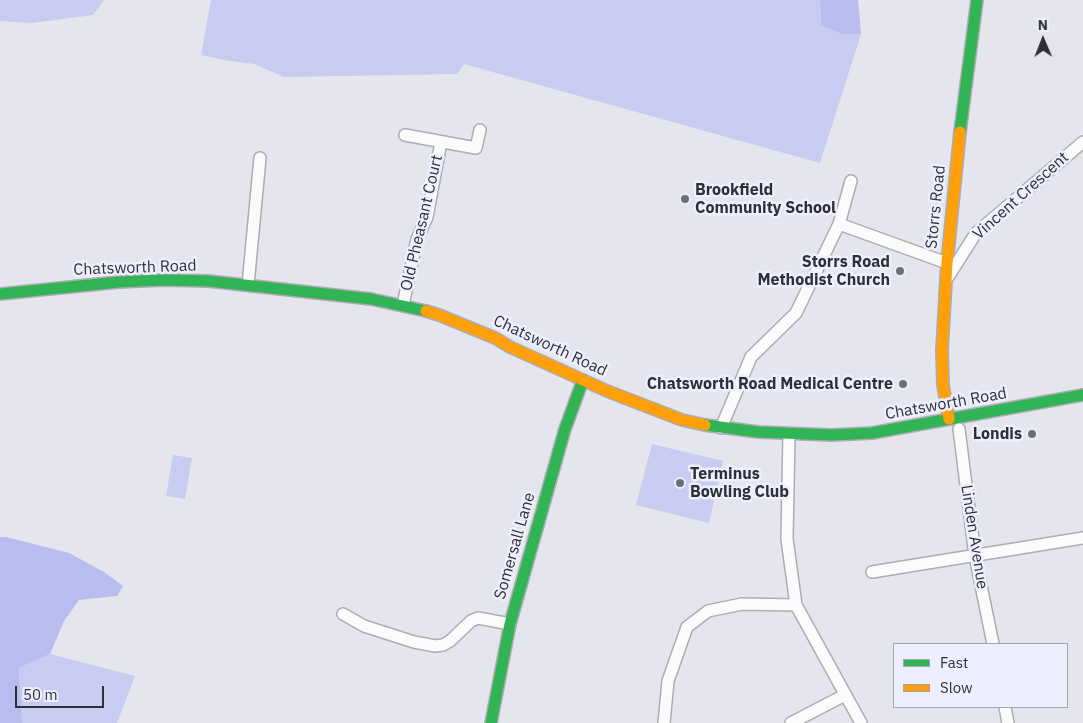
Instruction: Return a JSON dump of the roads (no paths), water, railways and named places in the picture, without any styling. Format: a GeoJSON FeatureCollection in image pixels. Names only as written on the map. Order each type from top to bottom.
{"type":"FeatureCollection","features":[{"type":"Feature","properties":{"kind":"main road","name":"Storrs Road"},"geometry":{"type":"LineString","coordinates":[[949,418],[943,385],[942,350],[947,263],[956,167],[977,0]]}},
{"type":"Feature","properties":{"kind":"main road","name":"Chatsworth Road"},"geometry":{"type":"LineString","coordinates":[[0,294],[136,281],[208,281],[353,296],[403,305],[432,312],[495,338],[510,347],[583,380],[682,420],[721,428],[789,434],[872,434],[918,426],[949,418],[1083,395]]}},
{"type":"Feature","properties":{"kind":"main road","name":"Somersall Lane"},"geometry":{"type":"LineString","coordinates":[[490,723],[510,624],[565,429],[583,380]]}},
{"type":"Feature","properties":{"kind":"street","name":"Old Pheasant Court"},"geometry":{"type":"LineString","coordinates":[[405,135],[476,148],[480,130]]}},
{"type":"Feature","properties":{"kind":"street","name":"Old Pheasant Court"},"geometry":{"type":"LineString","coordinates":[[403,305],[417,239],[427,217],[441,142]]}},
{"type":"Feature","properties":{"kind":"street","name":"Vincent Crescent"},"geometry":{"type":"LineString","coordinates":[[946,279],[976,233],[1083,142]]}},
{"type":"Feature","properties":{"kind":"street"},"geometry":{"type":"LineString","coordinates":[[248,285],[260,158]]}},
{"type":"Feature","properties":{"kind":"street"},"geometry":{"type":"LineString","coordinates":[[721,428],[752,358],[796,313],[839,224],[851,181]]}},
{"type":"Feature","properties":{"kind":"street"},"geometry":{"type":"LineString","coordinates":[[839,224],[947,263]]}},
{"type":"Feature","properties":{"kind":"street","name":"Linden Avenue"},"geometry":{"type":"LineString","coordinates":[[959,429],[975,556],[992,643]]}},
{"type":"Feature","properties":{"kind":"street"},"geometry":{"type":"LineString","coordinates":[[789,434],[788,539],[796,605],[860,723]]}},
{"type":"Feature","properties":{"kind":"street"},"geometry":{"type":"LineString","coordinates":[[872,572],[1083,538]]}},
{"type":"Feature","properties":{"kind":"street"},"geometry":{"type":"LineString","coordinates":[[664,723],[668,681],[687,627],[708,611],[742,604],[796,605]]}},
{"type":"Feature","properties":{"kind":"street"},"geometry":{"type":"LineString","coordinates":[[343,614],[364,626],[414,642],[435,646],[443,645],[450,641],[478,618],[510,624]]}},
{"type":"Feature","properties":{"kind":"street"},"geometry":{"type":"LineString","coordinates":[[791,723],[845,695]]}},
{"type":"Feature","properties":{"kind":"street"},"geometry":{"type":"LineString","coordinates":[[1005,708],[1008,723]]}},
{"type":"Feature","properties":{"kind":"place","name":"Brookfield Community School"},"geometry":{"type":"Point","coordinates":[685,199]}},
{"type":"Feature","properties":{"kind":"place","name":"Storrs Road Methodist Church"},"geometry":{"type":"Point","coordinates":[900,271]}},
{"type":"Feature","properties":{"kind":"place","name":"Chatsworth Road Medical Centre"},"geometry":{"type":"Point","coordinates":[903,384]}},
{"type":"Feature","properties":{"kind":"place","name":"Londis"},"geometry":{"type":"Point","coordinates":[1032,434]}},
{"type":"Feature","properties":{"kind":"place","name":"Terminus Bowling Club"},"geometry":{"type":"Point","coordinates":[680,483]}}]}
